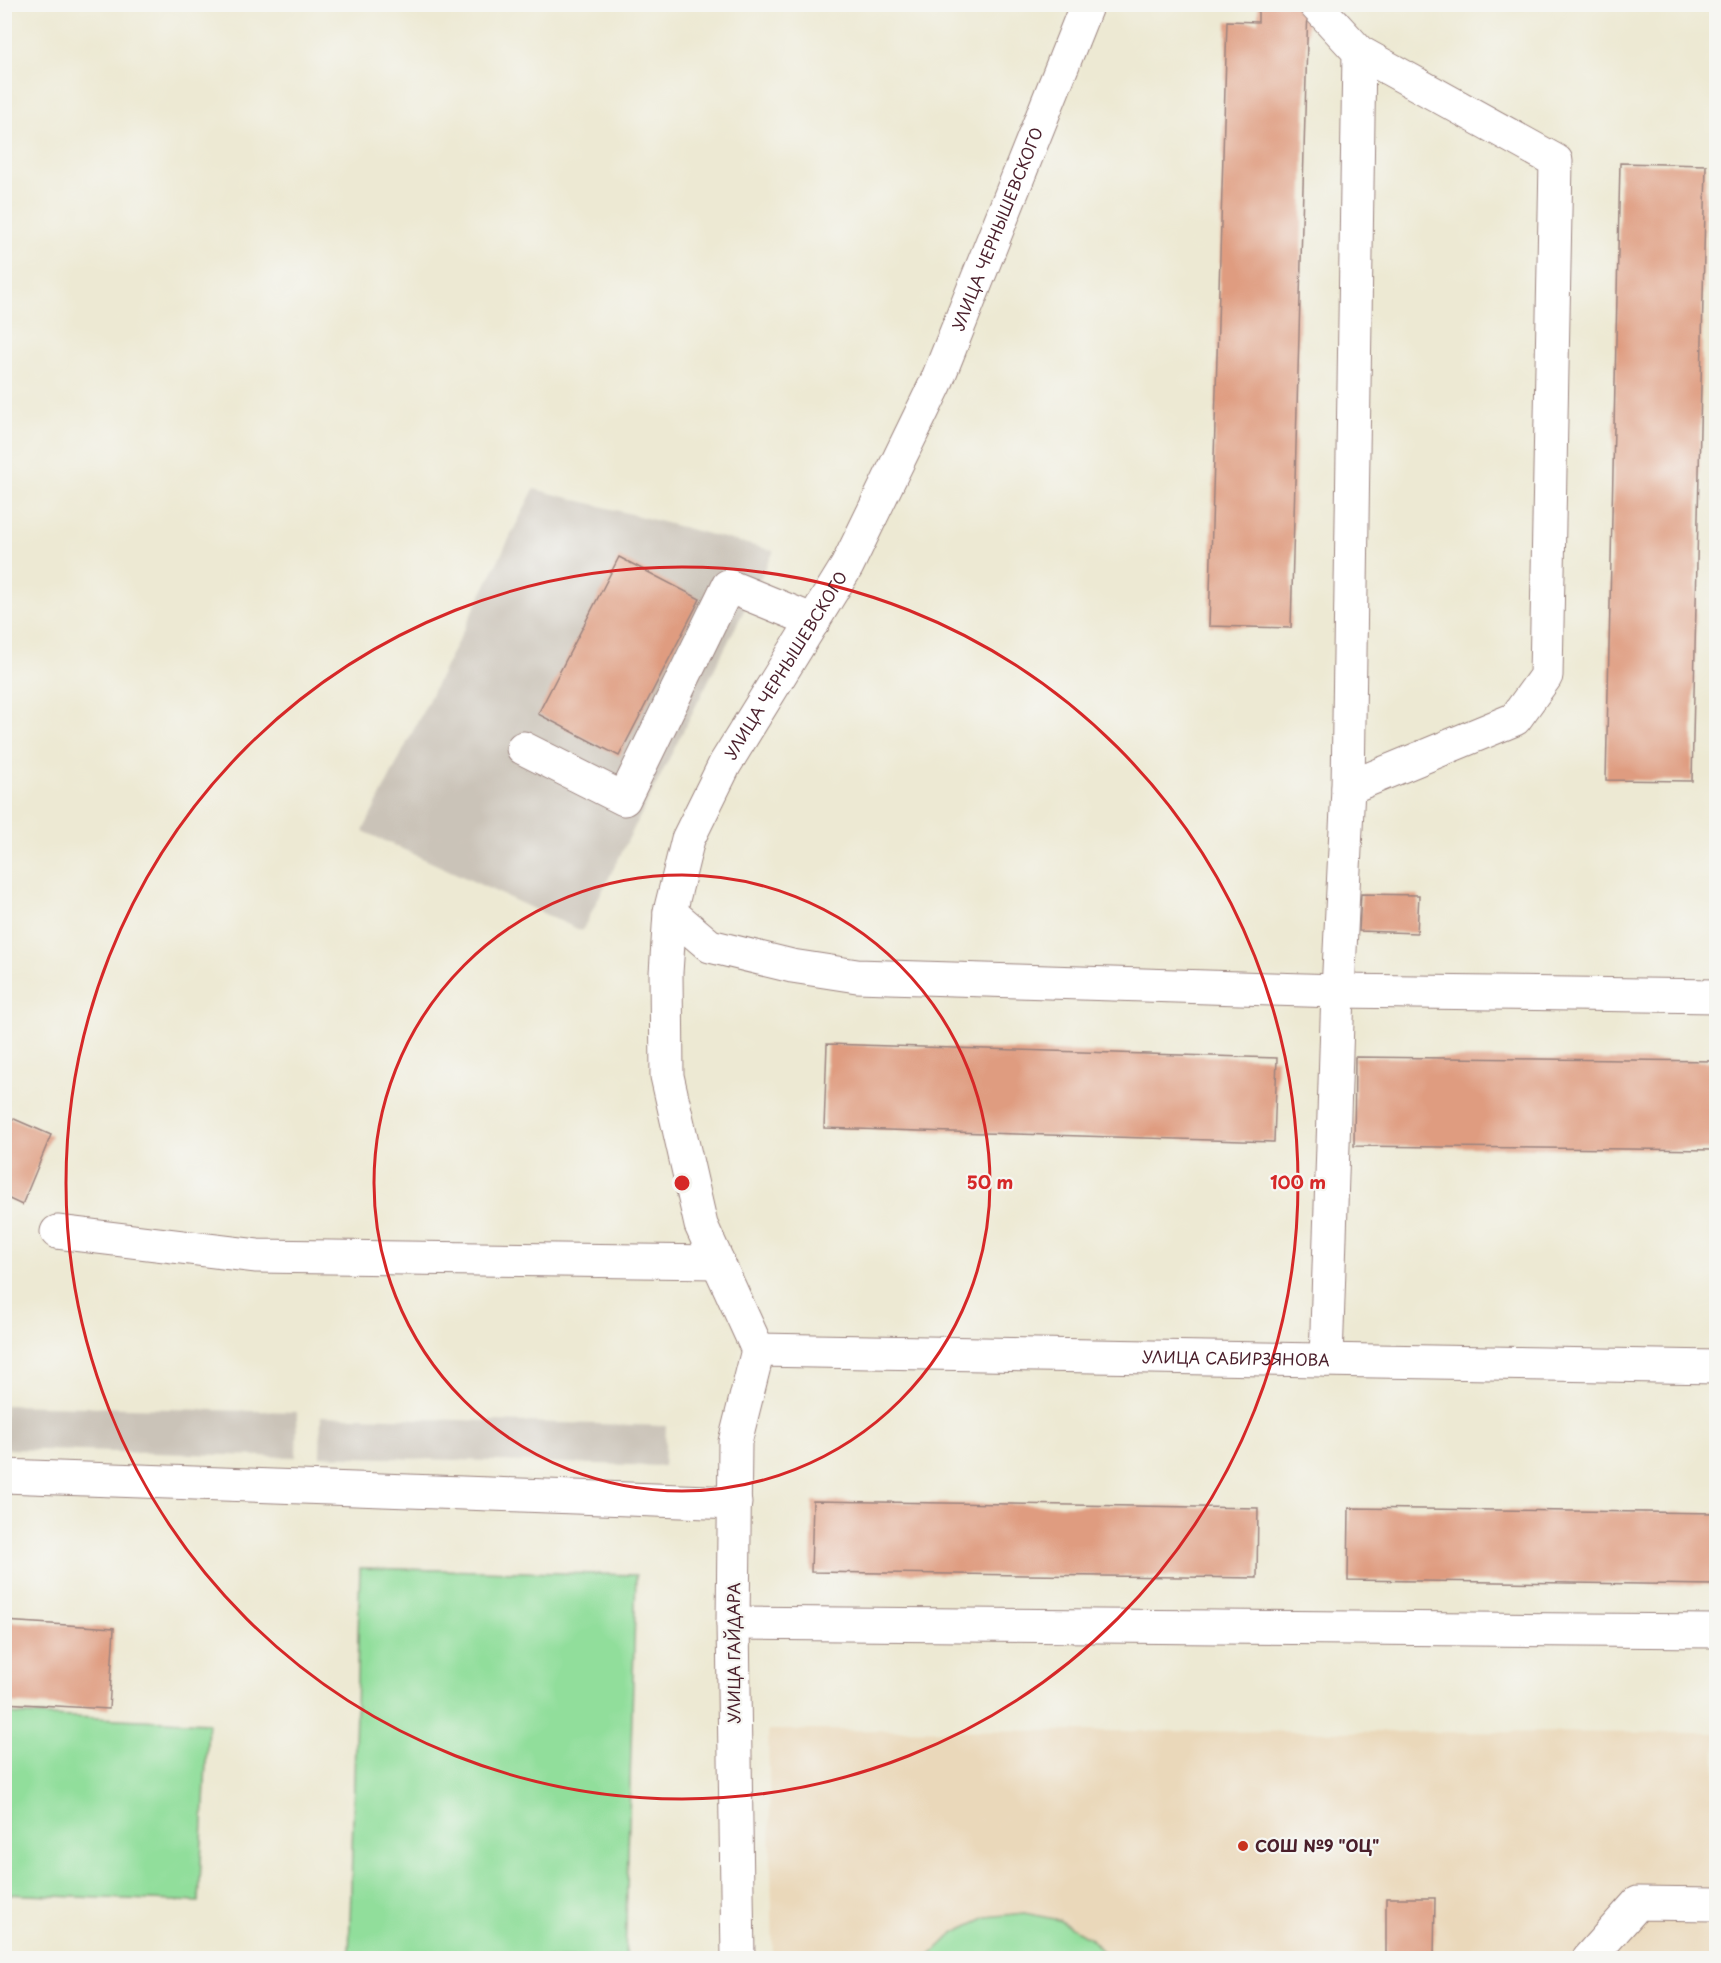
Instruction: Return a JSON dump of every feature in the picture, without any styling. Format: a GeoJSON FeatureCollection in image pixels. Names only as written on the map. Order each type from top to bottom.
{"type":"FeatureCollection","features":[{"type":"Feature","properties":{"kind":"street","name":"УЛИЦА ЧЕРНЫШЕВСКОГО"},"geometry":{"type":"LineString","coordinates":[[758,1350],[700,1225],[667,1076],[666,973],[670,912],[688,839],[725,764],[847,566],[936,383],[1087,4]]}},
{"type":"Feature","properties":{"kind":"street"},"geometry":{"type":"LineString","coordinates":[[1315,4],[1359,52],[1556,161],[1546,676],[1515,719],[1348,788]]}},
{"type":"Feature","properties":{"kind":"street"},"geometry":{"type":"LineString","coordinates":[[1326,1360],[1338,991],[1348,788],[1359,52]]}},
{"type":"Feature","properties":{"kind":"street"},"geometry":{"type":"LineString","coordinates":[[523,748],[624,799],[728,586],[814,621]]}},
{"type":"Feature","properties":{"kind":"street"},"geometry":{"type":"LineString","coordinates":[[670,912],[710,946],[792,966],[857,976],[1338,991],[1716,996]]}},
{"type":"Feature","properties":{"kind":"street"},"geometry":{"type":"LineString","coordinates":[[57,1232],[257,1256],[718,1262]]}},
{"type":"Feature","properties":{"kind":"street","name":"УЛИЦА САБИРЗЯНОВА"},"geometry":{"type":"LineString","coordinates":[[758,1350],[1716,1367]]}},
{"type":"Feature","properties":{"kind":"street","name":"УЛИЦА ГАЙДАРА"},"geometry":{"type":"LineString","coordinates":[[738,1959],[733,1623],[735,1442],[758,1350]]}},
{"type":"Feature","properties":{"kind":"street"},"geometry":{"type":"LineString","coordinates":[[4,1476],[735,1503]]}},
{"type":"Feature","properties":{"kind":"street"},"geometry":{"type":"LineString","coordinates":[[733,1623],[1716,1630]]}},
{"type":"Feature","properties":{"kind":"street"},"geometry":{"type":"LineString","coordinates":[[1589,1959],[1638,1903],[1716,1904]]}},
{"type":"Feature","properties":{"kind":"shaded area"},"geometry":{"type":"Polygon","coordinates":[[[534,489],[774,551],[582,931],[363,831],[534,489]]]}},
{"type":"Feature","properties":{"kind":"shaded area"},"geometry":{"type":"Polygon","coordinates":[[[5,1405],[297,1412],[296,1457],[5,1449],[5,1405]]]}},
{"type":"Feature","properties":{"kind":"shaded area"},"geometry":{"type":"Polygon","coordinates":[[[321,1416],[666,1426],[664,1466],[320,1456],[321,1416]]]}},
{"type":"Feature","properties":{"kind":"shaded area","name":"СОШ №9 \"ОЦ\""},"geometry":{"type":"Polygon","coordinates":[[[768,1730],[1716,1733],[1716,1958],[773,1958],[768,1730]]]}},
{"type":"Feature","properties":{"kind":"green space"},"geometry":{"type":"Polygon","coordinates":[[[360,1568],[636,1575],[625,1958],[349,1958],[360,1568]]]}},
{"type":"Feature","properties":{"kind":"green space"},"geometry":{"type":"Polygon","coordinates":[[[5,1714],[208,1723],[199,1902],[5,1894],[5,1714]]]}},
{"type":"Feature","properties":{"kind":"green space"},"geometry":{"type":"Polygon","coordinates":[[[1024,1913],[1059,1920],[1090,1938],[1108,1958],[928,1958],[955,1932],[987,1917],[1024,1913]]]}},
{"type":"Feature","properties":{"kind":"building"},"geometry":{"type":"Polygon","coordinates":[[[1258,4],[1308,4],[1291,628],[1209,626],[1227,21],[1258,22],[1258,4]]]}},
{"type":"Feature","properties":{"kind":"building"},"geometry":{"type":"Polygon","coordinates":[[[1620,163],[1706,165],[1692,781],[1606,780],[1620,163]]]}},
{"type":"Feature","properties":{"kind":"building"},"geometry":{"type":"Polygon","coordinates":[[[619,557],[700,599],[619,756],[538,714],[619,557]]]}},
{"type":"Feature","properties":{"kind":"building"},"geometry":{"type":"Polygon","coordinates":[[[1361,894],[1419,895],[1417,933],[1359,931],[1361,894]]]}},
{"type":"Feature","properties":{"kind":"building"},"geometry":{"type":"Polygon","coordinates":[[[827,1044],[1277,1058],[1274,1142],[824,1128],[827,1044]]]}},
{"type":"Feature","properties":{"kind":"building"},"geometry":{"type":"Polygon","coordinates":[[[1355,1057],[1716,1061],[1716,1150],[1354,1146],[1355,1057]]]}},
{"type":"Feature","properties":{"kind":"building"},"geometry":{"type":"Polygon","coordinates":[[[5,1115],[51,1135],[22,1205],[5,1197],[5,1115]]]}},
{"type":"Feature","properties":{"kind":"building"},"geometry":{"type":"Polygon","coordinates":[[[813,1501],[1258,1508],[1257,1578],[811,1572],[813,1501]]]}},
{"type":"Feature","properties":{"kind":"building"},"geometry":{"type":"Polygon","coordinates":[[[1349,1508],[1716,1513],[1716,1585],[1348,1580],[1349,1508]]]}},
{"type":"Feature","properties":{"kind":"building"},"geometry":{"type":"Polygon","coordinates":[[[4,1621],[114,1628],[109,1709],[4,1703],[4,1621]]]}},
{"type":"Feature","properties":{"kind":"building"},"geometry":{"type":"Polygon","coordinates":[[[1386,1898],[1435,1898],[1434,1958],[1386,1958],[1386,1898]]]}},
{"type":"Feature","properties":{"kind":"place","name":"СОШ №9 \"ОЦ\""},"geometry":{"type":"Point","coordinates":[1243,1846]}}]}
